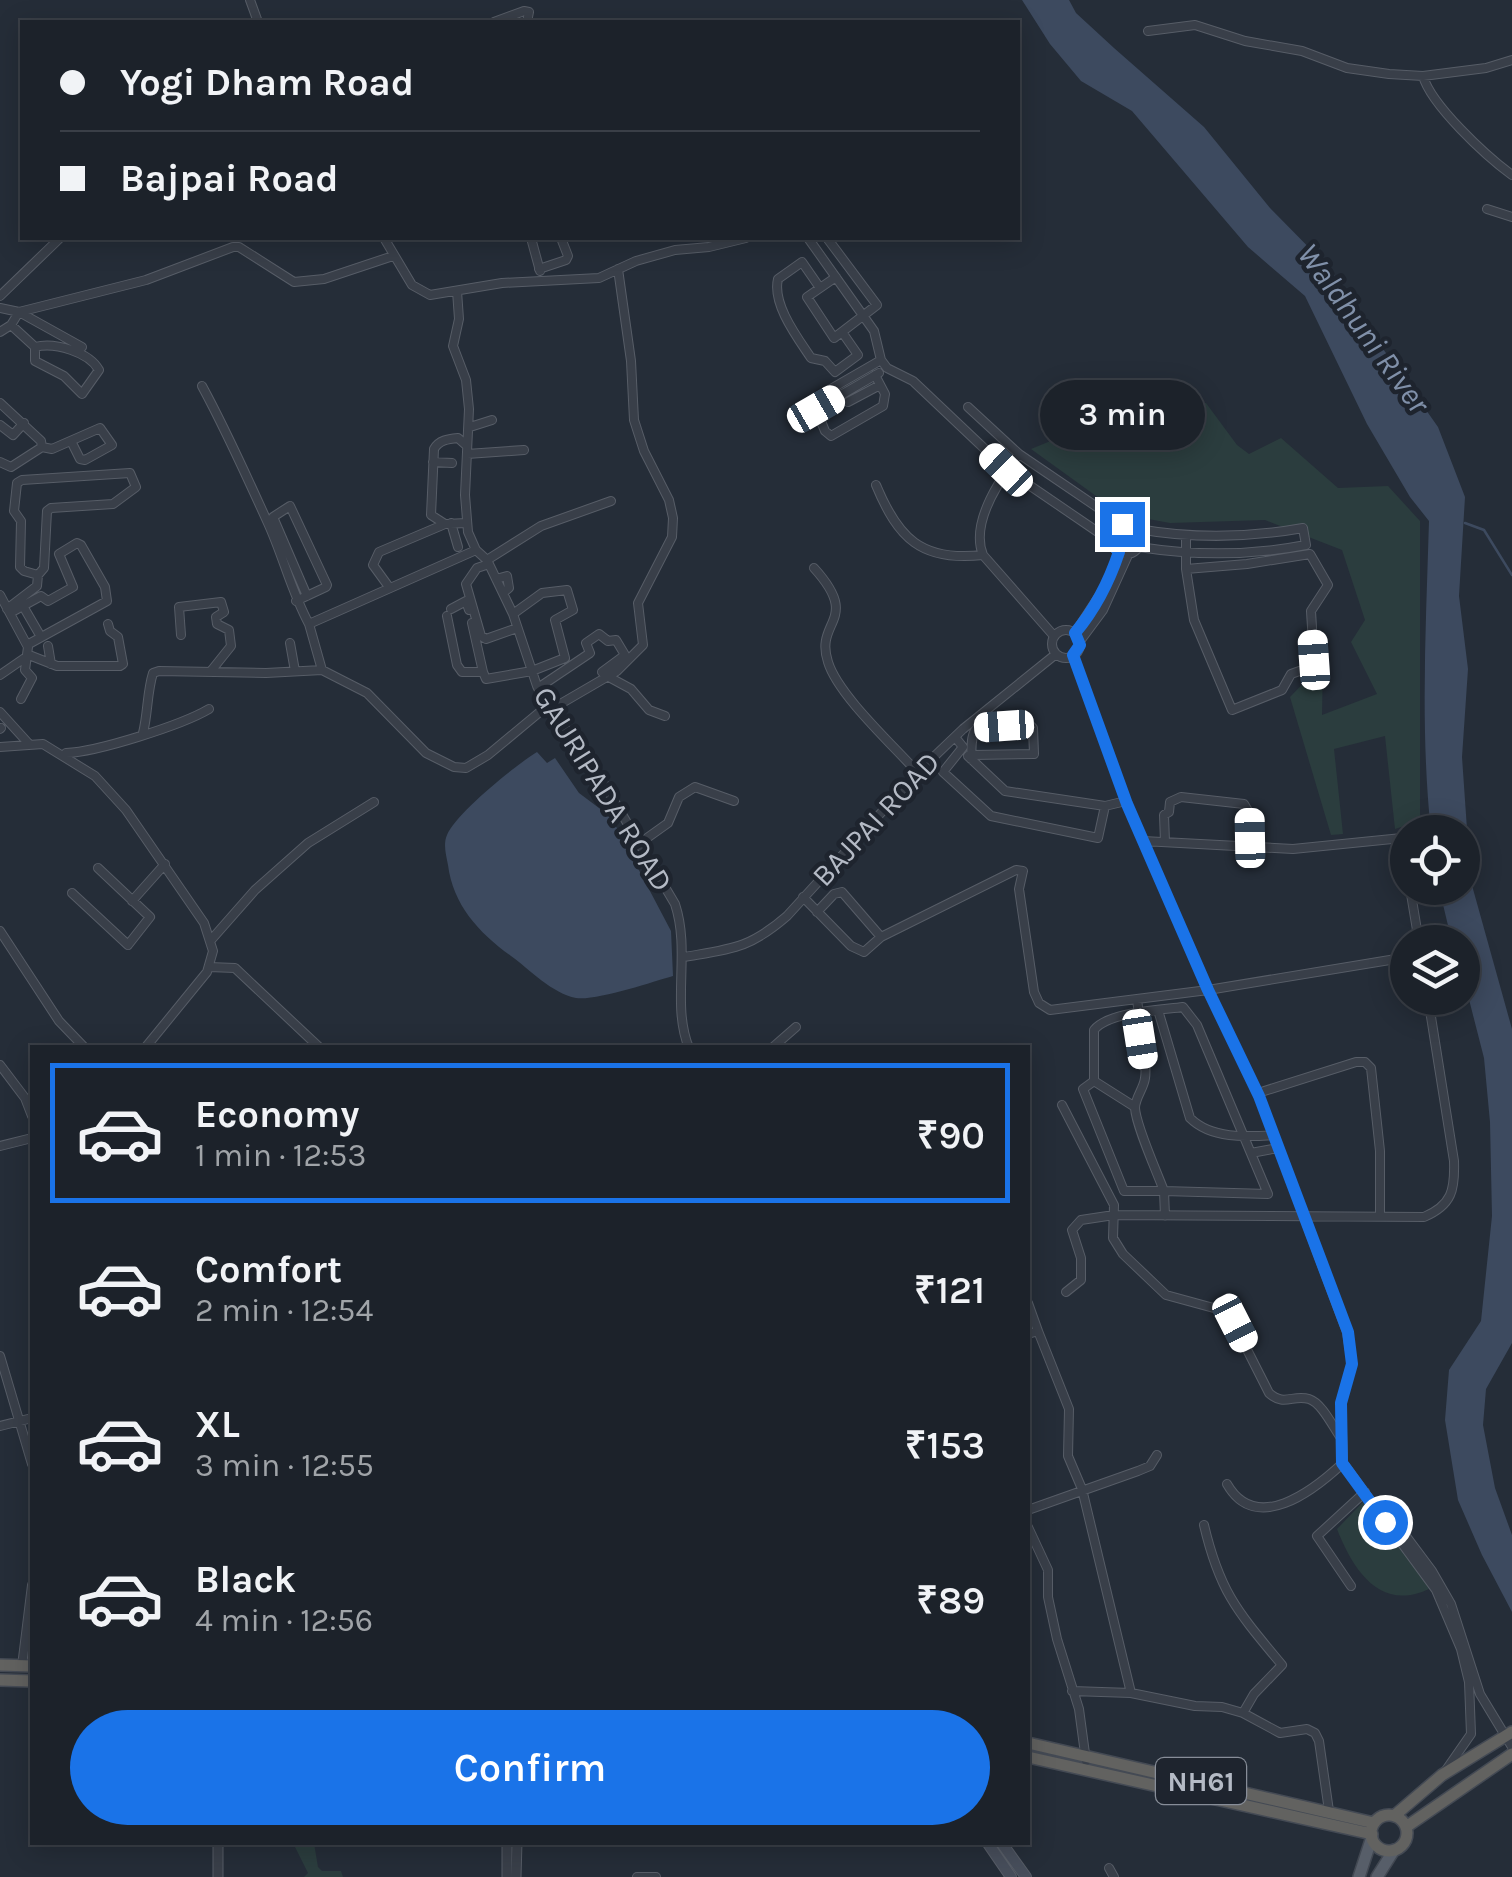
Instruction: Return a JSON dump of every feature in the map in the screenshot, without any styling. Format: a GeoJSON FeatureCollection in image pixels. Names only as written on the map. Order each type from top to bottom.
{"type":"FeatureCollection","features":[{"type":"Feature","properties":{"kind":"highway"},"geometry":{"type":"LineString","coordinates":[[0,1665],[28,1666]]}},
{"type":"Feature","properties":{"kind":"highway"},"geometry":{"type":"LineString","coordinates":[[0,1680],[26,1681]]}},
{"type":"Feature","properties":{"kind":"highway"},"geometry":{"type":"LineString","coordinates":[[1373,1831],[1383,1816],[1394,1816],[1442,1775],[1510,1742]]}},
{"type":"Feature","properties":{"kind":"highway"},"geometry":{"type":"LineString","coordinates":[[1394,1850],[1404,1843],[1406,1827],[1510,1742]]}},
{"type":"Feature","properties":{"kind":"highway","name":"NH61"},"geometry":{"type":"LineString","coordinates":[[1030,1745],[1086,1764]]}},
{"type":"Feature","properties":{"kind":"highway","name":"NH61"},"geometry":{"type":"LineString","coordinates":[[1030,1757],[1086,1764],[1277,1805],[1373,1831]]}},
{"type":"Feature","properties":{"kind":"highway","name":"NH61"},"geometry":{"type":"LineString","coordinates":[[1277,1805],[1328,1811],[1373,1831],[1382,1849],[1394,1850]]}},
{"type":"Feature","properties":{"kind":"highway"},"geometry":{"type":"LineString","coordinates":[[1394,1816],[1406,1827]]}},
{"type":"Feature","properties":{"kind":"main road"},"geometry":{"type":"LineString","coordinates":[[1359,1877],[1373,1831]]}},
{"type":"Feature","properties":{"kind":"main road"},"geometry":{"type":"LineString","coordinates":[[990,1845],[1011,1877]]}},
{"type":"Feature","properties":{"kind":"main road"},"geometry":{"type":"LineString","coordinates":[[1004,1845],[1026,1877]]}},
{"type":"Feature","properties":{"kind":"main road"},"geometry":{"type":"LineString","coordinates":[[1377,1877],[1394,1850]]}},
{"type":"Feature","properties":{"kind":"street"},"geometry":{"type":"LineString","coordinates":[[499,20],[524,11],[529,12],[528,20]]}},
{"type":"Feature","properties":{"kind":"street"},"geometry":{"type":"LineString","coordinates":[[1148,31],[1195,25],[1244,41],[1302,52],[1358,71],[1423,76],[1486,68],[1512,60]]}},
{"type":"Feature","properties":{"kind":"street"},"geometry":{"type":"LineString","coordinates":[[1423,76],[1436,103],[1485,154],[1512,175]]}},
{"type":"Feature","properties":{"kind":"street"},"geometry":{"type":"LineString","coordinates":[[1488,209],[1512,217]]}},
{"type":"Feature","properties":{"kind":"street"},"geometry":{"type":"LineString","coordinates":[[0,296],[58,240]]}},
{"type":"Feature","properties":{"kind":"street"},"geometry":{"type":"LineString","coordinates":[[385,240],[412,285],[426,294],[542,280],[599,278],[675,250],[738,240]]}},
{"type":"Feature","properties":{"kind":"street"},"geometry":{"type":"LineString","coordinates":[[532,240],[542,280]]}},
{"type":"Feature","properties":{"kind":"street"},"geometry":{"type":"LineString","coordinates":[[539,269],[566,260],[563,240]]}},
{"type":"Feature","properties":{"kind":"street"},"geometry":{"type":"LineString","coordinates":[[809,240],[863,317],[879,344],[884,364],[913,381],[1006,470],[1124,553]]}},
{"type":"Feature","properties":{"kind":"street"},"geometry":{"type":"LineString","coordinates":[[828,240],[878,306],[834,338],[808,297],[836,277]]}},
{"type":"Feature","properties":{"kind":"street"},"geometry":{"type":"LineString","coordinates":[[0,332],[11,325],[19,312],[146,280],[233,247],[240,247],[294,282],[324,279],[392,256]]}},
{"type":"Feature","properties":{"kind":"street"},"geometry":{"type":"LineString","coordinates":[[820,288],[802,262],[778,279],[776,286],[792,329],[811,358],[825,361],[836,372],[858,355],[842,332]]}},
{"type":"Feature","properties":{"kind":"street"},"geometry":{"type":"LineString","coordinates":[[143,733],[153,673],[322,670],[366,693],[426,753],[454,767],[474,766],[549,708],[635,656],[643,645],[638,603],[672,537],[672,518],[634,420],[631,361],[618,269]]}},
{"type":"Feature","properties":{"kind":"street","name":"GAURIPADA ROAD"},"geometry":{"type":"LineString","coordinates":[[457,291],[459,319],[453,346],[466,380],[472,429],[467,450],[466,523],[476,550],[488,562],[503,593],[538,688],[549,708],[587,754],[674,904],[681,923],[684,957],[680,986],[687,1043]]}},
{"type":"Feature","properties":{"kind":"street"},"geometry":{"type":"LineString","coordinates":[[0,308],[19,312],[82,347]]}},
{"type":"Feature","properties":{"kind":"street"},"geometry":{"type":"LineString","coordinates":[[11,325],[35,347],[66,348],[96,363],[99,370],[93,383],[82,394],[64,376],[35,362],[35,347]]}},
{"type":"Feature","properties":{"kind":"street"},"geometry":{"type":"LineString","coordinates":[[850,384],[875,376],[884,364]]}},
{"type":"Feature","properties":{"kind":"street"},"geometry":{"type":"LineString","coordinates":[[815,409],[884,364]]}},
{"type":"Feature","properties":{"kind":"street"},"geometry":{"type":"LineString","coordinates":[[815,409],[831,436],[883,406],[885,394],[875,376]]}},
{"type":"Feature","properties":{"kind":"street"},"geometry":{"type":"LineString","coordinates":[[848,402],[880,385]]}},
{"type":"Feature","properties":{"kind":"street"},"geometry":{"type":"LineString","coordinates":[[202,386],[232,440],[268,524],[296,601],[309,624],[322,670]]}},
{"type":"Feature","properties":{"kind":"street"},"geometry":{"type":"LineString","coordinates":[[0,416],[4,406],[42,441],[42,447]]}},
{"type":"Feature","properties":{"kind":"street"},"geometry":{"type":"LineString","coordinates":[[815,409],[838,407]]}},
{"type":"Feature","properties":{"kind":"street"},"geometry":{"type":"LineString","coordinates":[[968,407],[1019,454],[1122,524],[1186,536],[1237,537],[1303,528],[1306,545],[1238,554],[1184,554],[1139,547],[1124,553],[1108,600],[1077,637],[1073,655],[1126,801],[1208,990],[1258,1093],[1348,1332],[1352,1364],[1341,1403],[1342,1463],[1436,1590],[1465,1666],[1471,1698],[1471,1734],[1442,1775]]}},
{"type":"Feature","properties":{"kind":"street"},"geometry":{"type":"LineString","coordinates":[[472,429],[492,420]]}},
{"type":"Feature","properties":{"kind":"street"},"geometry":{"type":"LineString","coordinates":[[0,424],[13,435],[24,423]]}},
{"type":"Feature","properties":{"kind":"street"},"geometry":{"type":"LineString","coordinates":[[0,462],[11,467],[42,447],[52,450],[100,428],[112,445],[85,460],[80,459],[72,443]]}},
{"type":"Feature","properties":{"kind":"street"},"geometry":{"type":"LineString","coordinates":[[458,547],[448,524],[430,515],[435,447],[442,441],[458,438],[467,450],[524,450]]}},
{"type":"Feature","properties":{"kind":"street"},"geometry":{"type":"LineString","coordinates":[[1019,454],[1006,470],[977,537],[982,555],[1054,636]]}},
{"type":"Feature","properties":{"kind":"street"},"geometry":{"type":"LineString","coordinates":[[433,462],[452,462]]}},
{"type":"Feature","properties":{"kind":"street"},"geometry":{"type":"LineString","coordinates":[[8,611],[37,586],[38,575],[44,568],[47,511],[114,504],[136,487],[134,476],[130,473],[22,480],[17,484],[14,511],[20,520],[20,567],[38,575]]}},
{"type":"Feature","properties":{"kind":"street"},"geometry":{"type":"LineString","coordinates":[[876,485],[890,517],[914,544],[958,558],[982,555]]}},
{"type":"Feature","properties":{"kind":"street"},"geometry":{"type":"LineString","coordinates":[[517,628],[486,639],[482,636],[466,584],[477,568],[540,526],[611,501]]}},
{"type":"Feature","properties":{"kind":"street"},"geometry":{"type":"LineString","coordinates":[[296,601],[307,596],[327,585],[290,506],[272,517],[307,596]]}},
{"type":"Feature","properties":{"kind":"street"},"geometry":{"type":"LineString","coordinates":[[389,587],[372,565],[376,555],[448,524],[466,523]]}},
{"type":"Feature","properties":{"kind":"street"},"geometry":{"type":"LineString","coordinates":[[1111,541],[1115,529],[1122,524]]}},
{"type":"Feature","properties":{"kind":"street"},"geometry":{"type":"LineString","coordinates":[[1138,528],[1142,538],[1139,547]]}},
{"type":"Feature","properties":{"kind":"street"},"geometry":{"type":"LineString","coordinates":[[1186,536],[1184,554],[1186,569],[1194,620],[1232,710],[1282,690],[1291,674],[1305,669],[1307,662],[1314,660],[1310,611],[1328,584],[1310,554],[1186,569]]}},
{"type":"Feature","properties":{"kind":"street"},"geometry":{"type":"LineString","coordinates":[[8,611],[41,596],[48,602],[73,587],[59,554],[76,543],[81,545],[105,587],[107,600],[27,644]]}},
{"type":"Feature","properties":{"kind":"street"},"geometry":{"type":"LineString","coordinates":[[309,624],[476,550]]}},
{"type":"Feature","properties":{"kind":"street"},"geometry":{"type":"LineString","coordinates":[[814,568],[833,589],[837,607],[825,647],[837,682],[917,772]]}},
{"type":"Feature","properties":{"kind":"street"},"geometry":{"type":"LineString","coordinates":[[483,672],[468,674],[457,664],[449,612],[456,604],[467,603],[486,678],[532,671],[566,656],[555,620],[573,610],[568,590],[542,593],[512,614]]}},
{"type":"Feature","properties":{"kind":"street"},"geometry":{"type":"LineString","coordinates":[[0,595],[27,644],[29,655],[23,669],[32,678],[20,699]]}},
{"type":"Feature","properties":{"kind":"street"},"geometry":{"type":"LineString","coordinates":[[181,635],[179,607],[221,602],[224,612],[216,617],[217,624],[229,630],[231,646],[211,671]]}},
{"type":"Feature","properties":{"kind":"street"},"geometry":{"type":"LineString","coordinates":[[23,606],[41,637]]}},
{"type":"Feature","properties":{"kind":"street"},"geometry":{"type":"LineString","coordinates":[[29,655],[51,664],[84,668],[120,666],[123,664],[118,638],[108,624]]}},
{"type":"Feature","properties":{"kind":"street"},"geometry":{"type":"LineString","coordinates":[[1073,655],[1064,658],[1056,654],[1054,636],[1061,630],[1077,637]]}},
{"type":"Feature","properties":{"kind":"street"},"geometry":{"type":"LineString","coordinates":[[538,688],[590,653],[586,643],[600,634],[608,641],[616,640],[625,655],[604,674]]}},
{"type":"Feature","properties":{"kind":"street"},"geometry":{"type":"LineString","coordinates":[[290,643],[295,671]]}},
{"type":"Feature","properties":{"kind":"street"},"geometry":{"type":"LineString","coordinates":[[48,646],[51,664]]}},
{"type":"Feature","properties":{"kind":"street","name":"BAJPAI ROAD"},"geometry":{"type":"LineString","coordinates":[[684,957],[746,946],[767,934],[917,772],[1056,654]]}},
{"type":"Feature","properties":{"kind":"street"},"geometry":{"type":"LineString","coordinates":[[0,675],[29,655]]}},
{"type":"Feature","properties":{"kind":"street"},"geometry":{"type":"LineString","coordinates":[[604,674],[631,689],[649,710],[666,716]]}},
{"type":"Feature","properties":{"kind":"street"},"geometry":{"type":"LineString","coordinates":[[61,754],[95,750],[209,709]]}},
{"type":"Feature","properties":{"kind":"street"},"geometry":{"type":"LineString","coordinates":[[0,712],[29,744]]}},
{"type":"Feature","properties":{"kind":"street"},"geometry":{"type":"LineString","coordinates":[[977,728],[1033,728],[1032,755],[971,757],[977,728]]}},
{"type":"Feature","properties":{"kind":"street"},"geometry":{"type":"LineString","coordinates":[[955,737],[962,750],[943,772],[991,816],[1094,838],[1100,835],[1104,806]]}},
{"type":"Feature","properties":{"kind":"street"},"geometry":{"type":"LineString","coordinates":[[0,747],[43,744],[95,776],[114,795],[204,922],[211,940],[209,967],[147,1045]]}},
{"type":"Feature","properties":{"kind":"street"},"geometry":{"type":"LineString","coordinates":[[962,750],[1005,790],[1104,806],[1126,801]]}},
{"type":"Feature","properties":{"kind":"street"},"geometry":{"type":"LineString","coordinates":[[640,843],[668,823],[685,791],[695,787],[734,801]]}},
{"type":"Feature","properties":{"kind":"street"},"geometry":{"type":"LineString","coordinates":[[1164,842],[1164,815],[1169,812],[1170,802],[1181,797],[1244,804],[1250,814],[1250,846]]}},
{"type":"Feature","properties":{"kind":"street"},"geometry":{"type":"LineString","coordinates":[[211,940],[255,890],[308,843],[374,802]]}},
{"type":"Feature","properties":{"kind":"street"},"geometry":{"type":"LineString","coordinates":[[1143,840],[1293,849],[1390,839]]}},
{"type":"Feature","properties":{"kind":"street"},"geometry":{"type":"LineString","coordinates":[[132,901],[165,864]]}},
{"type":"Feature","properties":{"kind":"street"},"geometry":{"type":"LineString","coordinates":[[72,893],[128,945],[150,917],[98,868]]}},
{"type":"Feature","properties":{"kind":"street"},"geometry":{"type":"LineString","coordinates":[[803,897],[852,946],[864,952],[882,937],[1016,870],[1024,871],[1019,888],[1034,992],[1039,1003],[1050,1010],[1208,990],[1390,960]]}},
{"type":"Feature","properties":{"kind":"street"},"geometry":{"type":"LineString","coordinates":[[817,912],[834,894],[842,892],[882,937]]}},
{"type":"Feature","properties":{"kind":"street"},"geometry":{"type":"LineString","coordinates":[[0,931],[58,1020],[82,1045]]}},
{"type":"Feature","properties":{"kind":"street"},"geometry":{"type":"LineString","coordinates":[[209,967],[236,968],[317,1045]]}},
{"type":"Feature","properties":{"kind":"street"},"geometry":{"type":"LineString","coordinates":[[1155,996],[1190,1118],[1200,1128],[1244,1137],[1274,1135]]}},
{"type":"Feature","properties":{"kind":"street"},"geometry":{"type":"LineString","coordinates":[[1137,999],[1146,1076],[1135,1107],[1161,1191],[1161,1216]]}},
{"type":"Feature","properties":{"kind":"street"},"geometry":{"type":"LineString","coordinates":[[1183,1008],[1191,1015],[1268,1194],[1124,1191],[1083,1089],[1094,1082],[1094,1030],[1099,1023],[1183,1008]]}},
{"type":"Feature","properties":{"kind":"street"},"geometry":{"type":"LineString","coordinates":[[1066,1292],[1082,1280],[1081,1258],[1072,1230],[1081,1220],[1114,1215],[1424,1216],[1447,1204],[1453,1194],[1454,1161],[1431,1015]]}},
{"type":"Feature","properties":{"kind":"street"},"geometry":{"type":"LineString","coordinates":[[775,1045],[796,1026]]}},
{"type":"Feature","properties":{"kind":"street"},"geometry":{"type":"LineString","coordinates":[[783,1038],[789,1045]]}},
{"type":"Feature","properties":{"kind":"street"},"geometry":{"type":"LineString","coordinates":[[1258,1093],[1356,1062],[1365,1062],[1371,1068],[1380,1151],[1380,1216]]}},
{"type":"Feature","properties":{"kind":"street"},"geometry":{"type":"LineString","coordinates":[[0,1065],[30,1112]]}},
{"type":"Feature","properties":{"kind":"street"},"geometry":{"type":"LineString","coordinates":[[1094,1082],[1135,1107]]}},
{"type":"Feature","properties":{"kind":"street"},"geometry":{"type":"LineString","coordinates":[[1062,1106],[1114,1205],[1113,1238],[1149,1282],[1166,1295],[1230,1316],[1270,1393],[1285,1402],[1313,1400],[1341,1438]]}},
{"type":"Feature","properties":{"kind":"street"},"geometry":{"type":"LineString","coordinates":[[0,1146],[30,1138]]}},
{"type":"Feature","properties":{"kind":"street"},"geometry":{"type":"LineString","coordinates":[[1251,1153],[1278,1148]]}},
{"type":"Feature","properties":{"kind":"street"},"geometry":{"type":"LineString","coordinates":[[1030,1309],[1069,1409],[1068,1456],[1082,1489],[1130,1693]]}},
{"type":"Feature","properties":{"kind":"street"},"geometry":{"type":"LineString","coordinates":[[1030,1333],[1038,1331]]}},
{"type":"Feature","properties":{"kind":"street"},"geometry":{"type":"LineString","coordinates":[[0,1356],[30,1457]]}},
{"type":"Feature","properties":{"kind":"street"},"geometry":{"type":"LineString","coordinates":[[0,1426],[30,1419]]}},
{"type":"Feature","properties":{"kind":"street"},"geometry":{"type":"LineString","coordinates":[[1030,1509],[1150,1466],[1157,1456]]}},
{"type":"Feature","properties":{"kind":"street"},"geometry":{"type":"LineString","coordinates":[[1226,1484],[1236,1499],[1246,1504],[1267,1506],[1295,1501],[1342,1463]]}},
{"type":"Feature","properties":{"kind":"street"},"geometry":{"type":"LineString","coordinates":[[1351,1586],[1317,1536],[1364,1492]]}},
{"type":"Feature","properties":{"kind":"street"},"geometry":{"type":"LineString","coordinates":[[1379,1511],[1391,1516],[1451,1604],[1480,1694],[1510,1742]]}},
{"type":"Feature","properties":{"kind":"street"},"geometry":{"type":"LineString","coordinates":[[1204,1524],[1213,1566],[1226,1594],[1282,1664],[1254,1694],[1243,1714]]}},
{"type":"Feature","properties":{"kind":"street"},"geometry":{"type":"LineString","coordinates":[[1030,1531],[1048,1570],[1051,1611],[1078,1708],[1086,1764]]}},
{"type":"Feature","properties":{"kind":"street"},"geometry":{"type":"LineString","coordinates":[[26,1681],[30,1626]]}},
{"type":"Feature","properties":{"kind":"street"},"geometry":{"type":"LineString","coordinates":[[1072,1691],[1130,1693],[1195,1706],[1222,1707],[1280,1733],[1308,1729],[1315,1733],[1328,1811]]}},
{"type":"Feature","properties":{"kind":"street"},"geometry":{"type":"LineString","coordinates":[[215,1845],[215,1877]]}},
{"type":"Feature","properties":{"kind":"street"},"geometry":{"type":"LineString","coordinates":[[506,1845],[507,1877]]}},
{"type":"Feature","properties":{"kind":"street"},"geometry":{"type":"LineString","coordinates":[[516,1845],[516,1877]]}},
{"type":"Feature","properties":{"kind":"street"},"geometry":{"type":"LineString","coordinates":[[1109,1868],[1114,1877]]}},
{"type":"Feature","properties":{"kind":"street"},"geometry":{"type":"LineString","coordinates":[[638,1877],[656,1877]]}},
{"type":"Feature","properties":{"kind":"shaded area"},"geometry":{"type":"Polygon","coordinates":[[[1151,400],[1206,403],[1237,445],[1249,454],[1281,438],[1338,488],[1388,486],[1420,521],[1420,815],[1393,815],[1385,736],[1334,749],[1343,834],[1331,835],[1290,697],[1323,663],[1322,715],[1377,694],[1351,642],[1365,620],[1342,550],[1265,520],[1170,523],[1121,514],[1031,449],[1151,400]]]}},
{"type":"Feature","properties":{"kind":"shaded area"},"geometry":{"type":"Polygon","coordinates":[[[1363,1502],[1405,1551],[1429,1589],[1396,1595],[1383,1591],[1360,1572],[1337,1529],[1363,1502]]]}},
{"type":"Feature","properties":{"kind":"shaded area"},"geometry":{"type":"Polygon","coordinates":[[[294,1845],[314,1845],[318,1867],[322,1871],[341,1871],[343,1877],[304,1877],[308,1873],[294,1845]]]}},
{"type":"Feature","properties":{"kind":"water","name":"Waldhuni River"},"geometry":{"type":"Polygon","coordinates":[[[1022,0],[1069,0],[1076,13],[1204,127],[1270,208],[1332,271],[1438,427],[1465,497],[1459,596],[1468,669],[1462,757],[1466,815],[1430,815],[1425,716],[1429,521],[1410,497],[1367,424],[1305,296],[1248,247],[1132,111],[1081,81],[1050,44],[1022,0]]]}},
{"type":"Feature","properties":{"kind":"water"},"geometry":{"type":"Polygon","coordinates":[[[537,752],[547,763],[555,758],[579,793],[611,817],[671,931],[673,976],[597,997],[567,996],[499,947],[478,928],[462,905],[451,879],[445,850],[447,835],[474,802],[537,752]]]}},
{"type":"Feature","properties":{"kind":"water"},"geometry":{"type":"Polygon","coordinates":[[[1443,905],[1477,905],[1512,1029],[1512,1343],[1486,1389],[1483,1425],[1495,1488],[1512,1535],[1512,1612],[1458,1500],[1445,1420],[1449,1370],[1481,1321],[1492,1216],[1484,1058],[1473,1015],[1480,1015],[1480,925],[1448,925],[1443,905]]]}},
{"type":"Feature","properties":{"kind":"waterway"},"geometry":{"type":"LineString","coordinates":[[1465,523],[1484,530],[1512,575]]}},
{"type":"Feature","properties":{"kind":"route"},"geometry":{"type":"LineString","coordinates":[[1122,524],[1111,536],[1119,552],[1114,568],[1075,633],[1080,645],[1073,655],[1127,804],[1259,1096],[1348,1332],[1352,1364],[1341,1403],[1342,1463],[1385,1522]]}}]}
